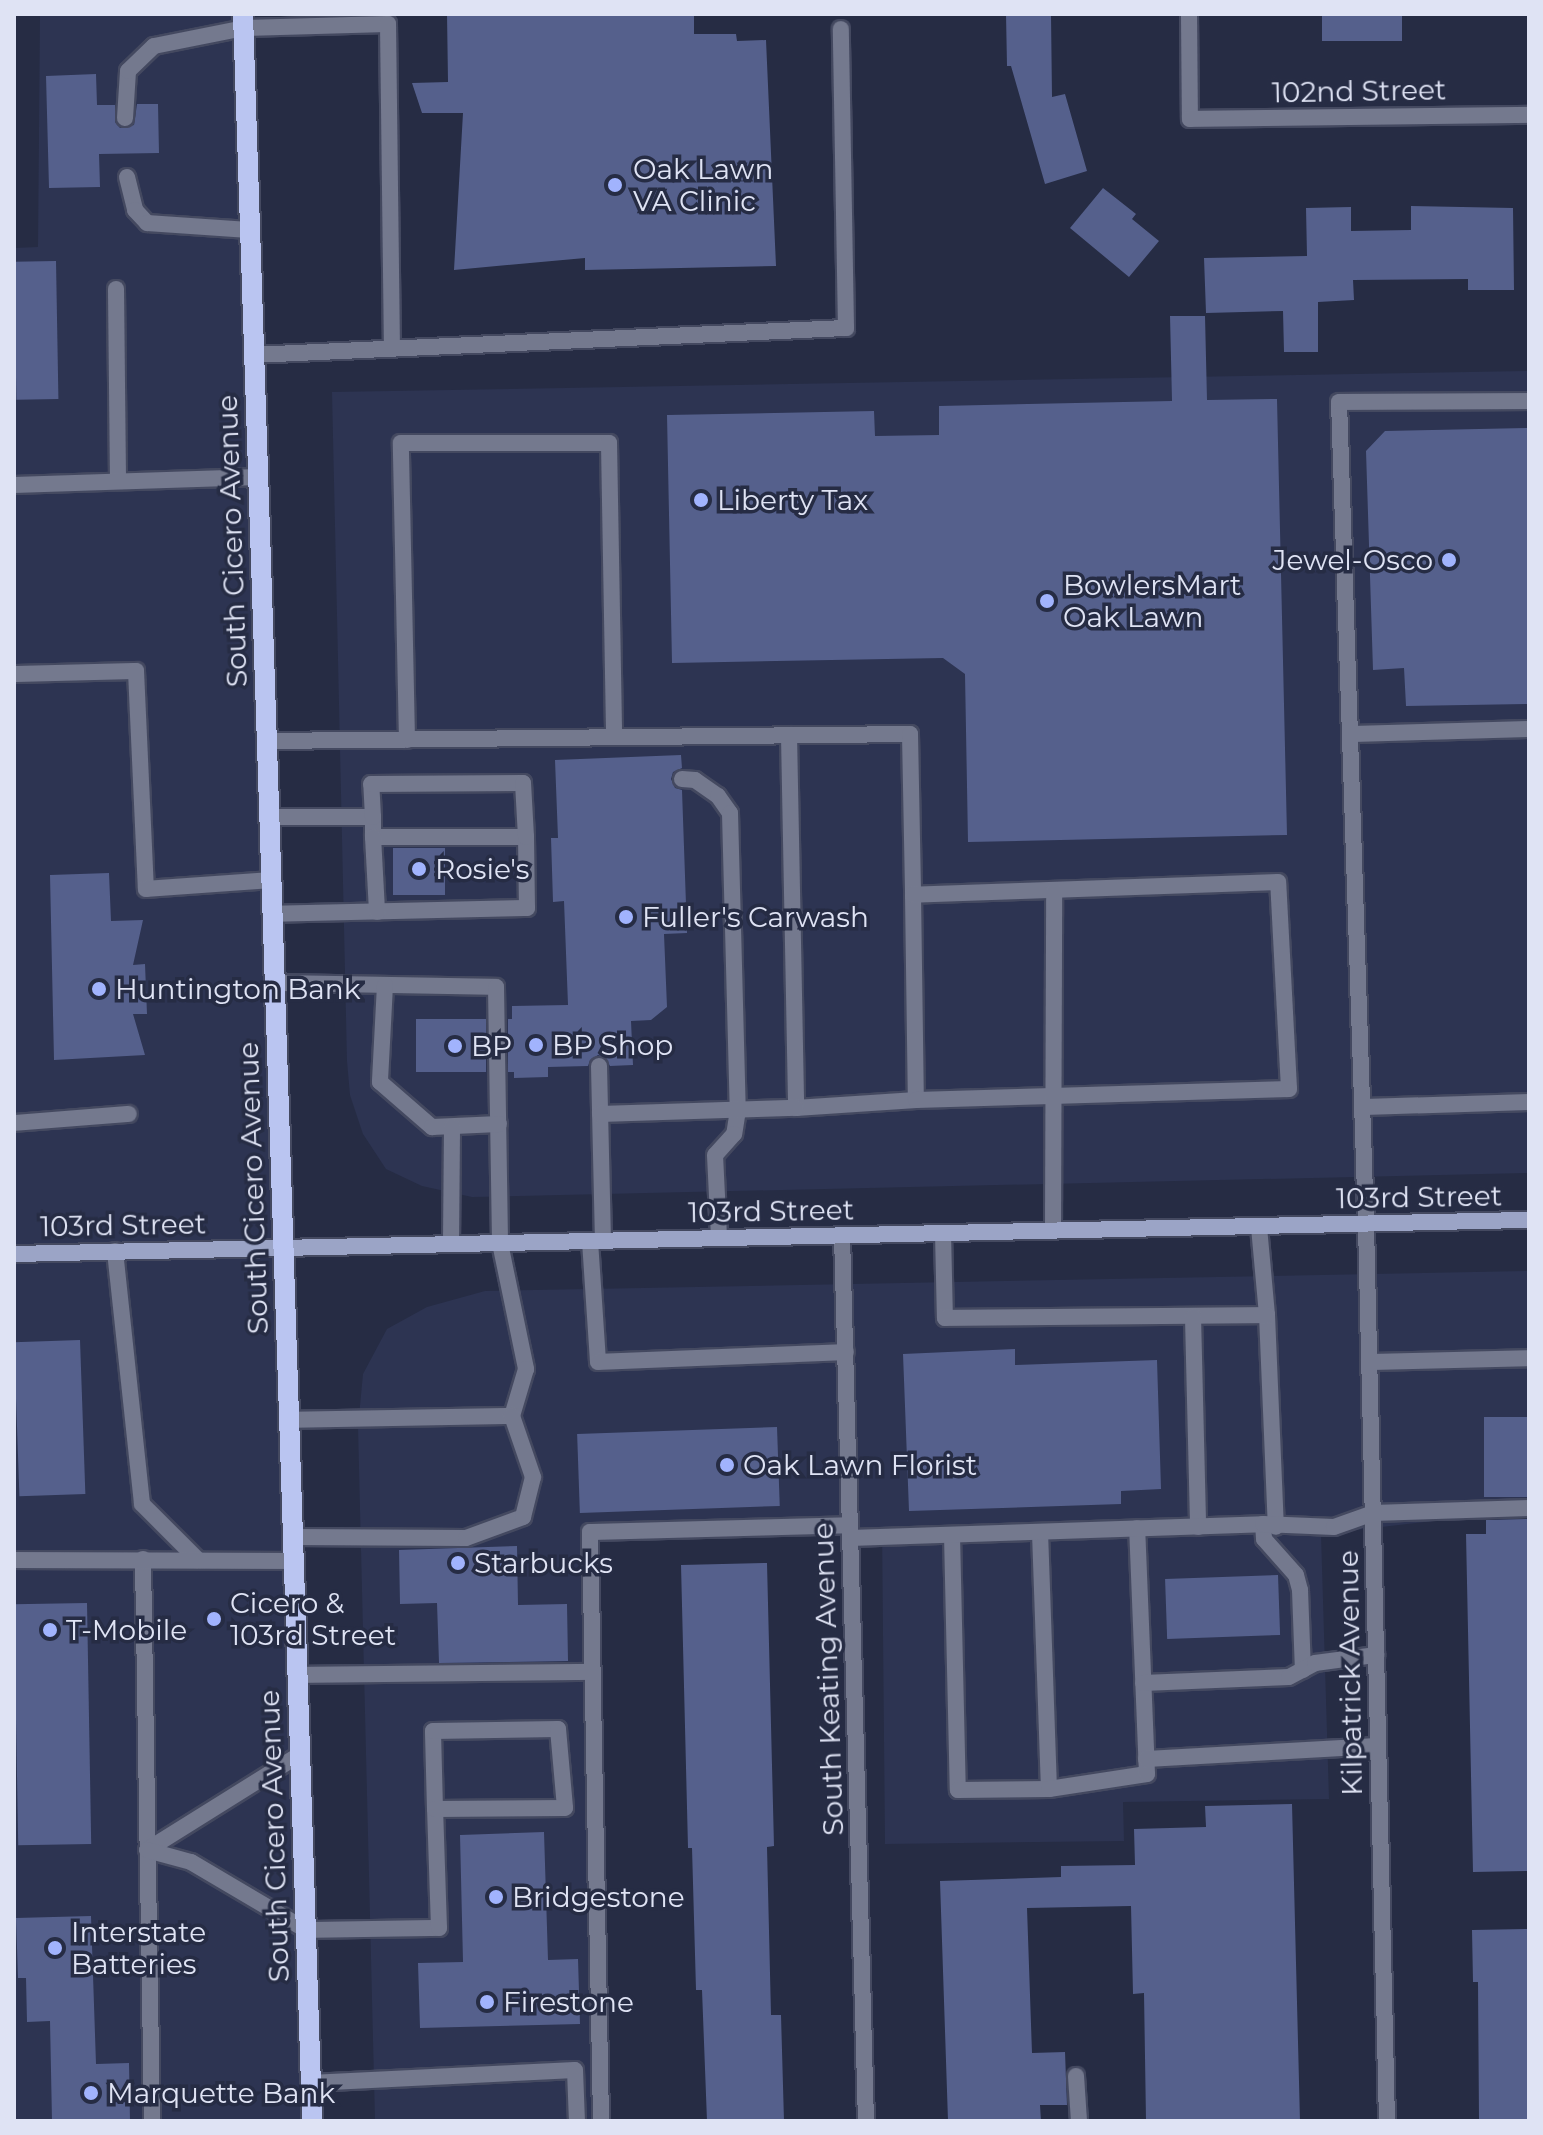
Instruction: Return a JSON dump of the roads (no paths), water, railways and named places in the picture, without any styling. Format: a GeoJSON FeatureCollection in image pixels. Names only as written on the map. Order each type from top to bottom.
{"type":"FeatureCollection","features":[{"type":"Feature","properties":{"kind":"main road","name":"South Cicero Avenue"},"geometry":{"type":"LineString","coordinates":[[244,21],[312,2121]]}},
{"type":"Feature","properties":{"kind":"main road","name":"103rd Street"},"geometry":{"type":"LineString","coordinates":[[14,1254],[1529,1220]]}},
{"type":"Feature","properties":{"kind":"street","name":"102nd Street"},"geometry":{"type":"LineString","coordinates":[[1189,14],[1190,119],[1529,115]]}},
{"type":"Feature","properties":{"kind":"street"},"geometry":{"type":"LineString","coordinates":[[125,118],[128,71],[154,46],[244,21],[388,24],[392,349]]}},
{"type":"Feature","properties":{"kind":"street"},"geometry":{"type":"LineString","coordinates":[[253,355],[846,328],[841,29]]}},
{"type":"Feature","properties":{"kind":"street"},"geometry":{"type":"LineString","coordinates":[[127,177],[135,210],[147,223],[249,230]]}},
{"type":"Feature","properties":{"kind":"street"},"geometry":{"type":"LineString","coordinates":[[116,289],[118,481]]}},
{"type":"Feature","properties":{"kind":"street","name":"Kilpatrick Avenue"},"geometry":{"type":"LineString","coordinates":[[1387,2121],[1364,1107],[1339,402],[1529,401]]}},
{"type":"Feature","properties":{"kind":"street"},"geometry":{"type":"LineString","coordinates":[[407,740],[401,443],[609,443],[614,737]]}},
{"type":"Feature","properties":{"kind":"street"},"geometry":{"type":"LineString","coordinates":[[14,485],[258,477]]}},
{"type":"Feature","properties":{"kind":"street"},"geometry":{"type":"LineString","coordinates":[[14,674],[136,671],[146,889],[271,880]]}},
{"type":"Feature","properties":{"kind":"street"},"geometry":{"type":"LineString","coordinates":[[1352,734],[1529,729]]}},
{"type":"Feature","properties":{"kind":"street"},"geometry":{"type":"LineString","coordinates":[[267,741],[910,734],[916,1100]]}},
{"type":"Feature","properties":{"kind":"street"},"geometry":{"type":"LineString","coordinates":[[789,735],[796,1108]]}},
{"type":"Feature","properties":{"kind":"street"},"geometry":{"type":"LineString","coordinates":[[682,779],[695,780],[718,796],[730,813],[738,1110],[734,1134],[715,1155],[719,1238]]}},
{"type":"Feature","properties":{"kind":"street"},"geometry":{"type":"LineString","coordinates":[[272,914],[377,912],[527,908],[523,783],[371,784],[377,912]]}},
{"type":"Feature","properties":{"kind":"street"},"geometry":{"type":"LineString","coordinates":[[269,817],[373,817]]}},
{"type":"Feature","properties":{"kind":"street"},"geometry":{"type":"LineString","coordinates":[[373,837],[526,837]]}},
{"type":"Feature","properties":{"kind":"street"},"geometry":{"type":"LineString","coordinates":[[600,1114],[796,1108],[916,1100],[1289,1089],[1278,882],[913,895]]}},
{"type":"Feature","properties":{"kind":"street"},"geometry":{"type":"LineString","coordinates":[[1053,1231],[1056,1096],[1054,891]]}},
{"type":"Feature","properties":{"kind":"street"},"geometry":{"type":"LineString","coordinates":[[274,983],[496,987],[500,1243],[526,1369],[512,1416],[533,1477],[523,1517],[466,1538],[292,1537]]}},
{"type":"Feature","properties":{"kind":"street"},"geometry":{"type":"LineString","coordinates":[[385,985],[380,1082],[432,1127],[499,1124]]}},
{"type":"Feature","properties":{"kind":"street"},"geometry":{"type":"LineString","coordinates":[[599,1066],[596,1241],[598,1362],[846,1352]]}},
{"type":"Feature","properties":{"kind":"street"},"geometry":{"type":"LineString","coordinates":[[1364,1107],[1529,1102]]}},
{"type":"Feature","properties":{"kind":"street"},"geometry":{"type":"LineString","coordinates":[[14,1123],[129,1114]]}},
{"type":"Feature","properties":{"kind":"street"},"geometry":{"type":"LineString","coordinates":[[451,1244],[452,1127]]}},
{"type":"Feature","properties":{"kind":"street"},"geometry":{"type":"LineString","coordinates":[[1259,1227],[1267,1315],[1269,1526],[1264,1539],[1296,1575],[1300,1590],[1303,1670]]}},
{"type":"Feature","properties":{"kind":"street"},"geometry":{"type":"LineString","coordinates":[[943,1233],[945,1318],[1267,1315]]}},
{"type":"Feature","properties":{"kind":"street","name":"South Keating Avenue"},"geometry":{"type":"LineString","coordinates":[[842,1235],[866,2121]]}},
{"type":"Feature","properties":{"kind":"street"},"geometry":{"type":"LineString","coordinates":[[115,1251],[142,1504],[198,1560]]}},
{"type":"Feature","properties":{"kind":"street"},"geometry":{"type":"LineString","coordinates":[[1193,1317],[1198,1527]]}},
{"type":"Feature","properties":{"kind":"street"},"geometry":{"type":"LineString","coordinates":[[1369,1362],[1529,1358]]}},
{"type":"Feature","properties":{"kind":"street"},"geometry":{"type":"LineString","coordinates":[[288,1420],[512,1416]]}},
{"type":"Feature","properties":{"kind":"street"},"geometry":{"type":"LineString","coordinates":[[601,2121],[590,1532],[952,1535],[1137,1528],[1334,1527],[1373,1513],[1529,1508]]}},
{"type":"Feature","properties":{"kind":"street"},"geometry":{"type":"LineString","coordinates":[[952,1535],[958,1790],[1049,1789],[1147,1774],[1137,1528]]}},
{"type":"Feature","properties":{"kind":"street"},"geometry":{"type":"LineString","coordinates":[[1040,1532],[1049,1789]]}},
{"type":"Feature","properties":{"kind":"street"},"geometry":{"type":"LineString","coordinates":[[143,1559],[152,2121]]}},
{"type":"Feature","properties":{"kind":"street"},"geometry":{"type":"LineString","coordinates":[[14,1560],[293,1561]]}},
{"type":"Feature","properties":{"kind":"street"},"geometry":{"type":"LineString","coordinates":[[1143,1683],[1289,1677],[1330,1659],[1376,1655]]}},
{"type":"Feature","properties":{"kind":"street"},"geometry":{"type":"LineString","coordinates":[[297,1675],[593,1672]]}},
{"type":"Feature","properties":{"kind":"street"},"geometry":{"type":"LineString","coordinates":[[147,1850],[191,1862],[306,1930],[439,1928],[433,1731],[558,1729],[565,1808]]}},
{"type":"Feature","properties":{"kind":"street"},"geometry":{"type":"LineString","coordinates":[[1146,1759],[1378,1746]]}},
{"type":"Feature","properties":{"kind":"street"},"geometry":{"type":"LineString","coordinates":[[147,1850],[299,1755]]}},
{"type":"Feature","properties":{"kind":"street"},"geometry":{"type":"LineString","coordinates":[[435,1809],[595,1806]]}},
{"type":"Feature","properties":{"kind":"street"},"geometry":{"type":"LineString","coordinates":[[310,2083],[575,2070],[577,2121]]}},
{"type":"Feature","properties":{"kind":"street"},"geometry":{"type":"LineString","coordinates":[[1076,2076],[1079,2121]]}},
{"type":"Feature","properties":{"kind":"place","name":"Oak Lawn VA Clinic"},"geometry":{"type":"Point","coordinates":[615,185]}},
{"type":"Feature","properties":{"kind":"place","name":"Liberty Tax"},"geometry":{"type":"Point","coordinates":[701,500]}},
{"type":"Feature","properties":{"kind":"place","name":"Jewel-Osco"},"geometry":{"type":"Point","coordinates":[1449,560]}},
{"type":"Feature","properties":{"kind":"place","name":"BowlersMart Oak Lawn"},"geometry":{"type":"Point","coordinates":[1047,601]}},
{"type":"Feature","properties":{"kind":"place","name":"Rosie's"},"geometry":{"type":"Point","coordinates":[419,869]}},
{"type":"Feature","properties":{"kind":"place","name":"Fuller's Carwash"},"geometry":{"type":"Point","coordinates":[626,917]}},
{"type":"Feature","properties":{"kind":"place","name":"Huntington Bank"},"geometry":{"type":"Point","coordinates":[99,989]}},
{"type":"Feature","properties":{"kind":"place","name":"BP Shop"},"geometry":{"type":"Point","coordinates":[536,1045]}},
{"type":"Feature","properties":{"kind":"place","name":"BP"},"geometry":{"type":"Point","coordinates":[455,1046]}},
{"type":"Feature","properties":{"kind":"place","name":"Oak Lawn Florist"},"geometry":{"type":"Point","coordinates":[727,1465]}},
{"type":"Feature","properties":{"kind":"place","name":"Starbucks"},"geometry":{"type":"Point","coordinates":[458,1563]}},
{"type":"Feature","properties":{"kind":"place","name":"Cicero & 103rd Street"},"geometry":{"type":"Point","coordinates":[214,1619]}},
{"type":"Feature","properties":{"kind":"place","name":"T-Mobile"},"geometry":{"type":"Point","coordinates":[50,1630]}},
{"type":"Feature","properties":{"kind":"place","name":"Bridgestone"},"geometry":{"type":"Point","coordinates":[496,1897]}},
{"type":"Feature","properties":{"kind":"place","name":"Interstate Batteries"},"geometry":{"type":"Point","coordinates":[55,1948]}},
{"type":"Feature","properties":{"kind":"place","name":"Firestone"},"geometry":{"type":"Point","coordinates":[487,2002]}},
{"type":"Feature","properties":{"kind":"place","name":"Marquette Bank"},"geometry":{"type":"Point","coordinates":[91,2093]}}]}
